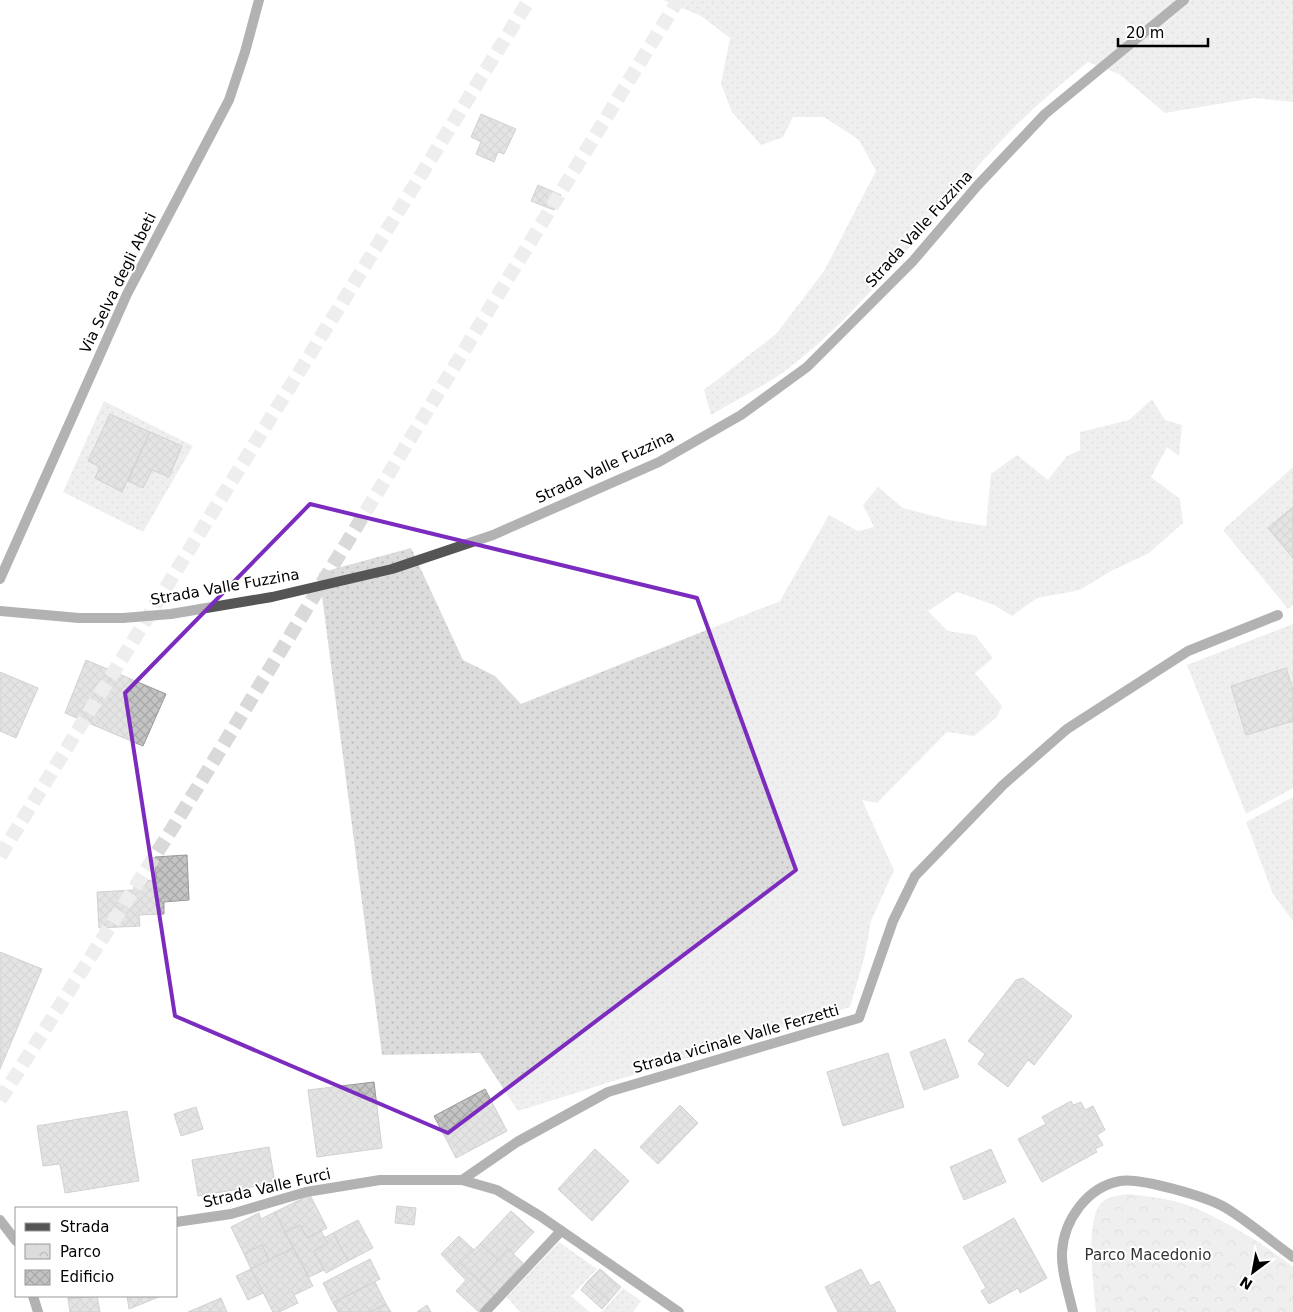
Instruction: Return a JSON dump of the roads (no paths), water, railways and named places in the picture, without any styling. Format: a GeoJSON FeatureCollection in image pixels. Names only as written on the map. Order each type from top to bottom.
{"type":"FeatureCollection","features":[{"type":"Feature","properties":{"kind":"street","name":"Via Selva degli Abeti"},"geometry":{"type":"LineString","coordinates":[[0,579],[127,294],[229,100],[245,52],[259,0]]}},
{"type":"Feature","properties":{"kind":"street","name":"Strada Valle Fuzzina"},"geometry":{"type":"LineString","coordinates":[[0,611],[79,618],[123,618],[171,614],[272,597],[392,569],[493,535],[659,462],[741,415],[808,367],[913,260],[976,186],[1045,114],[1184,0]]}},
{"type":"Feature","properties":{"kind":"street","name":"Strada vicinale Valle Ferzetti"},"geometry":{"type":"LineString","coordinates":[[462,1180],[517,1142],[608,1092],[859,1018],[893,921],[915,876],[1002,785],[1067,729],[1188,651],[1278,615]]}},
{"type":"Feature","properties":{"kind":"street","name":"Strada Valle Furci"},"geometry":{"type":"LineString","coordinates":[[178,1222],[230,1214],[306,1192],[380,1180],[462,1180],[497,1190],[561,1230],[679,1312]]}},
{"type":"Feature","properties":{"kind":"street"},"geometry":{"type":"LineString","coordinates":[[1073,1312],[1062,1253],[1067,1227],[1083,1201],[1094,1192],[1121,1180],[1160,1186],[1188,1193],[1226,1207],[1293,1257]]}},
{"type":"Feature","properties":{"kind":"street"},"geometry":{"type":"LineString","coordinates":[[0,1220],[15,1239]]}},
{"type":"Feature","properties":{"kind":"street"},"geometry":{"type":"LineString","coordinates":[[485,1312],[561,1230]]}},
{"type":"Feature","properties":{"kind":"street"},"geometry":{"type":"LineString","coordinates":[[33,1297],[38,1312]]}},
{"type":"Feature","properties":{"kind":"tunnel"},"geometry":{"type":"LineString","coordinates":[[0,856],[529,0]]}},
{"type":"Feature","properties":{"kind":"tunnel"},"geometry":{"type":"LineString","coordinates":[[0,1100],[175,824],[678,0]]}},
{"type":"Feature","properties":{"kind":"park label","name":"Parco Macedonio"},"geometry":{"type":"Point","coordinates":[1148,1255]}}]}
